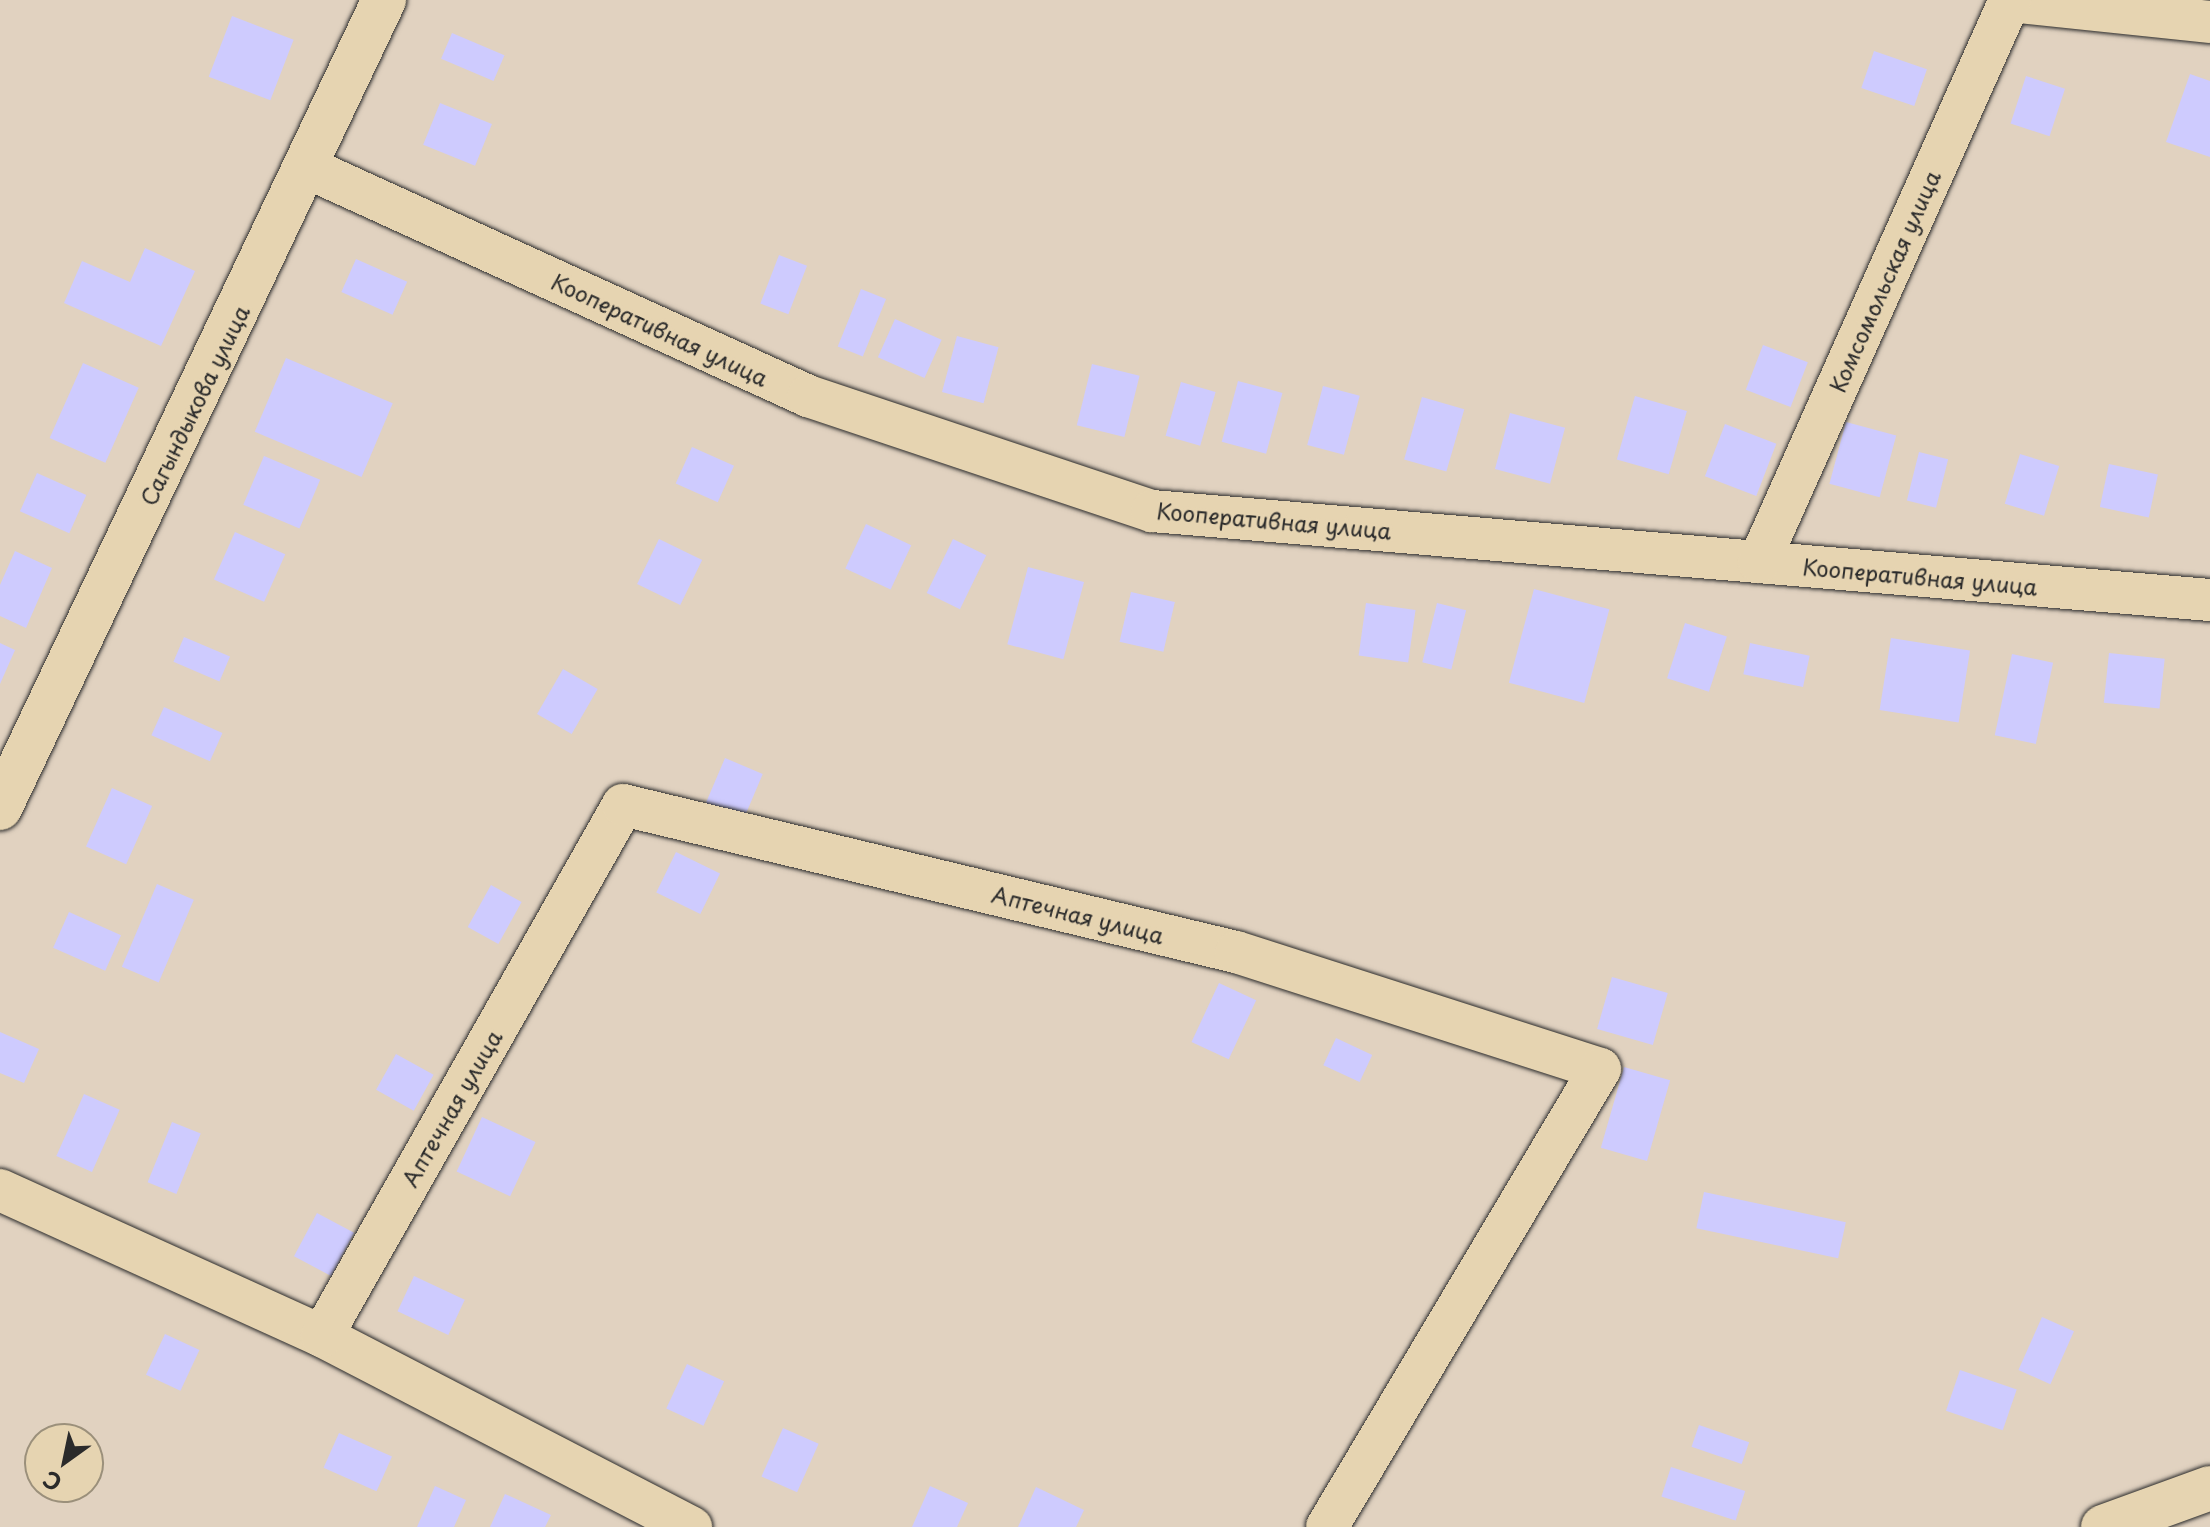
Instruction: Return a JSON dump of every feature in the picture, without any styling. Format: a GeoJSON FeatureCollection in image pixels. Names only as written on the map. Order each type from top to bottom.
{"type":"FeatureCollection","features":[{"type":"Feature","properties":{"kind":"street","name":"Сагындыкова улица"},"geometry":{"type":"LineString","coordinates":[[0,808],[308,168],[384,0]]}},
{"type":"Feature","properties":{"kind":"street"},"geometry":{"type":"LineString","coordinates":[[2010,0],[2210,22]]}},
{"type":"Feature","properties":{"kind":"street","name":"Комсомольская улица"},"geometry":{"type":"LineString","coordinates":[[1759,562],[2010,0]]}},
{"type":"Feature","properties":{"kind":"street","name":"Кооперативная улица"},"geometry":{"type":"LineString","coordinates":[[308,168],[808,396],[1152,511],[2210,600]]}},
{"type":"Feature","properties":{"kind":"street","name":"Аптечная улица"},"geometry":{"type":"LineString","coordinates":[[322,1336],[623,805],[1236,952],[1600,1069],[1327,1527]]}},
{"type":"Feature","properties":{"kind":"street"},"geometry":{"type":"LineString","coordinates":[[0,1190],[322,1336],[691,1527]]}},
{"type":"Feature","properties":{"kind":"street"},"geometry":{"type":"LineString","coordinates":[[2103,1527],[2210,1488]]}},
{"type":"Feature","properties":{"kind":"building"},"geometry":{"type":"Polygon","coordinates":[[[232,16],[294,40],[270,100],[209,77],[232,16]]]}},
{"type":"Feature","properties":{"kind":"building"},"geometry":{"type":"Polygon","coordinates":[[[452,33],[504,55],[494,81],[441,59],[452,33]]]}},
{"type":"Feature","properties":{"kind":"building"},"geometry":{"type":"Polygon","coordinates":[[[1874,51],[1927,69],[1914,106],[1861,88],[1874,51]]]}},
{"type":"Feature","properties":{"kind":"building"},"geometry":{"type":"Polygon","coordinates":[[[2190,74],[2210,81],[2210,157],[2166,142],[2190,74]]]}},
{"type":"Feature","properties":{"kind":"building"},"geometry":{"type":"Polygon","coordinates":[[[2026,76],[2065,89],[2050,136],[2011,124],[2026,76]]]}},
{"type":"Feature","properties":{"kind":"building"},"geometry":{"type":"Polygon","coordinates":[[[440,103],[492,124],[475,166],[423,145],[440,103]]]}},
{"type":"Feature","properties":{"kind":"building"},"geometry":{"type":"Polygon","coordinates":[[[145,248],[195,271],[161,346],[64,303],[82,261],[130,282],[145,248]]]}},
{"type":"Feature","properties":{"kind":"building"},"geometry":{"type":"Polygon","coordinates":[[[779,255],[807,266],[788,314],[760,304],[779,255]]]}},
{"type":"Feature","properties":{"kind":"building"},"geometry":{"type":"Polygon","coordinates":[[[356,259],[407,282],[393,315],[341,292],[356,259]]]}},
{"type":"Feature","properties":{"kind":"building"},"geometry":{"type":"Polygon","coordinates":[[[861,289],[886,299],[863,357],[838,346],[861,289]]]}},
{"type":"Feature","properties":{"kind":"building"},"geometry":{"type":"Polygon","coordinates":[[[895,319],[942,340],[925,378],[878,357],[895,319]]]}},
{"type":"Feature","properties":{"kind":"building"},"geometry":{"type":"Polygon","coordinates":[[[957,336],[999,347],[984,403],[942,392],[957,336]]]}},
{"type":"Feature","properties":{"kind":"building"},"geometry":{"type":"Polygon","coordinates":[[[1763,345],[1808,362],[1791,407],[1746,390],[1763,345]]]}},
{"type":"Feature","properties":{"kind":"building"},"geometry":{"type":"Polygon","coordinates":[[[286,358],[393,403],[362,477],[255,432],[286,358]]]}},
{"type":"Feature","properties":{"kind":"building"},"geometry":{"type":"Polygon","coordinates":[[[83,363],[139,388],[105,463],[50,438],[83,363]]]}},
{"type":"Feature","properties":{"kind":"building"},"geometry":{"type":"Polygon","coordinates":[[[1092,364],[1140,376],[1124,437],[1077,425],[1092,364]]]}},
{"type":"Feature","properties":{"kind":"building"},"geometry":{"type":"Polygon","coordinates":[[[1238,381],[1282,393],[1266,454],[1222,442],[1238,381]]]}},
{"type":"Feature","properties":{"kind":"building"},"geometry":{"type":"Polygon","coordinates":[[[1181,382],[1216,392],[1200,446],[1166,436],[1181,382]]]}},
{"type":"Feature","properties":{"kind":"building"},"geometry":{"type":"Polygon","coordinates":[[[1323,386],[1360,396],[1344,455],[1307,445],[1323,386]]]}},
{"type":"Feature","properties":{"kind":"building"},"geometry":{"type":"Polygon","coordinates":[[[1635,396],[1687,411],[1669,474],[1617,459],[1635,396]]]}},
{"type":"Feature","properties":{"kind":"building"},"geometry":{"type":"Polygon","coordinates":[[[1422,397],[1464,409],[1446,472],[1404,459],[1422,397]]]}},
{"type":"Feature","properties":{"kind":"building"},"geometry":{"type":"Polygon","coordinates":[[[1510,413],[1565,428],[1550,484],[1495,469],[1510,413]]]}},
{"type":"Feature","properties":{"kind":"building"},"geometry":{"type":"Polygon","coordinates":[[[1846,422],[1896,435],[1880,497],[1829,484],[1846,422]]]}},
{"type":"Feature","properties":{"kind":"building"},"geometry":{"type":"Polygon","coordinates":[[[1725,424],[1776,444],[1756,496],[1705,476],[1725,424]]]}},
{"type":"Feature","properties":{"kind":"building"},"geometry":{"type":"Polygon","coordinates":[[[692,447],[734,466],[718,502],[676,484],[692,447]]]}},
{"type":"Feature","properties":{"kind":"building"},"geometry":{"type":"Polygon","coordinates":[[[1919,452],[1948,459],[1936,508],[1907,501],[1919,452]]]}},
{"type":"Feature","properties":{"kind":"building"},"geometry":{"type":"Polygon","coordinates":[[[2020,454],[2059,466],[2044,516],[2005,504],[2020,454]]]}},
{"type":"Feature","properties":{"kind":"building"},"geometry":{"type":"Polygon","coordinates":[[[264,456],[320,480],[299,529],[243,505],[264,456]]]}},
{"type":"Feature","properties":{"kind":"building"},"geometry":{"type":"Polygon","coordinates":[[[2109,464],[2158,474],[2149,517],[2100,507],[2109,464]]]}},
{"type":"Feature","properties":{"kind":"building"},"geometry":{"type":"Polygon","coordinates":[[[37,473],[86,495],[69,533],[20,511],[37,473]]]}},
{"type":"Feature","properties":{"kind":"building"},"geometry":{"type":"Polygon","coordinates":[[[866,524],[911,545],[891,590],[845,568],[866,524]]]}},
{"type":"Feature","properties":{"kind":"building"},"geometry":{"type":"Polygon","coordinates":[[[235,532],[285,554],[264,602],[214,580],[235,532]]]}},
{"type":"Feature","properties":{"kind":"building"},"geometry":{"type":"Polygon","coordinates":[[[659,539],[702,560],[680,605],[637,584],[659,539]]]}},
{"type":"Feature","properties":{"kind":"building"},"geometry":{"type":"Polygon","coordinates":[[[953,539],[986,555],[960,609],[927,593],[953,539]]]}},
{"type":"Feature","properties":{"kind":"building"},"geometry":{"type":"Polygon","coordinates":[[[15,551],[52,568],[26,628],[0,616],[0,585],[15,551]]]}},
{"type":"Feature","properties":{"kind":"building"},"geometry":{"type":"Polygon","coordinates":[[[1028,567],[1084,582],[1063,659],[1007,644],[1028,567]]]}},
{"type":"Feature","properties":{"kind":"building"},"geometry":{"type":"Polygon","coordinates":[[[1534,589],[1609,609],[1584,703],[1509,683],[1534,589]]]}},
{"type":"Feature","properties":{"kind":"building"},"geometry":{"type":"Polygon","coordinates":[[[1131,592],[1175,602],[1163,652],[1120,642],[1131,592]]]}},
{"type":"Feature","properties":{"kind":"building"},"geometry":{"type":"Polygon","coordinates":[[[1366,603],[1416,610],[1408,662],[1359,655],[1366,603]]]}},
{"type":"Feature","properties":{"kind":"building"},"geometry":{"type":"Polygon","coordinates":[[[1437,603],[1466,610],[1451,669],[1422,662],[1437,603]]]}},
{"type":"Feature","properties":{"kind":"building"},"geometry":{"type":"Polygon","coordinates":[[[1685,623],[1727,637],[1709,692],[1667,678],[1685,623]]]}},
{"type":"Feature","properties":{"kind":"building"},"geometry":{"type":"Polygon","coordinates":[[[184,637],[230,657],[219,681],[173,662],[184,637]]]}},
{"type":"Feature","properties":{"kind":"building"},"geometry":{"type":"Polygon","coordinates":[[[1891,638],[1970,651],[1959,723],[1880,710],[1891,638]]]}},
{"type":"Feature","properties":{"kind":"building"},"geometry":{"type":"Polygon","coordinates":[[[0,643],[15,650],[0,684],[0,643]]]}},
{"type":"Feature","properties":{"kind":"building"},"geometry":{"type":"Polygon","coordinates":[[[1750,643],[1810,656],[1803,687],[1743,674],[1750,643]]]}},
{"type":"Feature","properties":{"kind":"building"},"geometry":{"type":"Polygon","coordinates":[[[2109,653],[2165,659],[2159,709],[2104,703],[2109,653]]]}},
{"type":"Feature","properties":{"kind":"building"},"geometry":{"type":"Polygon","coordinates":[[[2012,654],[2053,663],[2036,744],[1995,735],[2012,654]]]}},
{"type":"Feature","properties":{"kind":"building"},"geometry":{"type":"Polygon","coordinates":[[[563,669],[598,689],[572,734],[537,714],[563,669]]]}},
{"type":"Feature","properties":{"kind":"building"},"geometry":{"type":"Polygon","coordinates":[[[164,707],[222,733],[210,761],[151,735],[164,707]]]}},
{"type":"Feature","properties":{"kind":"building"},"geometry":{"type":"Polygon","coordinates":[[[725,758],[763,774],[742,822],[705,806],[725,758]]]}},
{"type":"Feature","properties":{"kind":"building"},"geometry":{"type":"Polygon","coordinates":[[[112,788],[152,806],[126,864],[86,846],[112,788]]]}},
{"type":"Feature","properties":{"kind":"building"},"geometry":{"type":"Polygon","coordinates":[[[676,852],[720,873],[700,914],[656,892],[676,852]]]}},
{"type":"Feature","properties":{"kind":"building"},"geometry":{"type":"Polygon","coordinates":[[[157,884],[194,900],[159,982],[122,967],[157,884]]]}},
{"type":"Feature","properties":{"kind":"building"},"geometry":{"type":"Polygon","coordinates":[[[491,885],[522,902],[498,944],[468,927],[491,885]]]}},
{"type":"Feature","properties":{"kind":"building"},"geometry":{"type":"Polygon","coordinates":[[[69,912],[121,935],[105,971],[53,948],[69,912]]]}},
{"type":"Feature","properties":{"kind":"building"},"geometry":{"type":"Polygon","coordinates":[[[1612,977],[1668,993],[1653,1045],[1597,1029],[1612,977]]]}},
{"type":"Feature","properties":{"kind":"building"},"geometry":{"type":"Polygon","coordinates":[[[1219,983],[1256,1000],[1229,1059],[1192,1042],[1219,983]]]}},
{"type":"Feature","properties":{"kind":"building"},"geometry":{"type":"Polygon","coordinates":[[[0,1032],[39,1049],[24,1083],[0,1073],[0,1032]]]}},
{"type":"Feature","properties":{"kind":"building"},"geometry":{"type":"Polygon","coordinates":[[[1336,1038],[1372,1055],[1360,1082],[1323,1065],[1336,1038]]]}},
{"type":"Feature","properties":{"kind":"building"},"geometry":{"type":"Polygon","coordinates":[[[396,1054],[434,1075],[414,1111],[376,1090],[396,1054]]]}},
{"type":"Feature","properties":{"kind":"building"},"geometry":{"type":"Polygon","coordinates":[[[1624,1067],[1670,1080],[1647,1161],[1601,1148],[1624,1067]]]}},
{"type":"Feature","properties":{"kind":"building"},"geometry":{"type":"Polygon","coordinates":[[[84,1094],[120,1110],[92,1172],[56,1156],[84,1094]]]}},
{"type":"Feature","properties":{"kind":"building"},"geometry":{"type":"Polygon","coordinates":[[[482,1117],[535,1142],[510,1196],[457,1171],[482,1117]]]}},
{"type":"Feature","properties":{"kind":"building"},"geometry":{"type":"Polygon","coordinates":[[[172,1122],[201,1134],[176,1194],[148,1182],[172,1122]]]}},
{"type":"Feature","properties":{"kind":"building"},"geometry":{"type":"Polygon","coordinates":[[[1704,1192],[1846,1222],[1838,1258],[1696,1228],[1704,1192]]]}},
{"type":"Feature","properties":{"kind":"building"},"geometry":{"type":"Polygon","coordinates":[[[317,1213],[354,1233],[331,1276],[294,1256],[317,1213]]]}},
{"type":"Feature","properties":{"kind":"building"},"geometry":{"type":"Polygon","coordinates":[[[414,1276],[465,1300],[448,1335],[398,1311],[414,1276]]]}},
{"type":"Feature","properties":{"kind":"building"},"geometry":{"type":"Polygon","coordinates":[[[2042,1317],[2074,1331],[2050,1384],[2018,1370],[2042,1317]]]}},
{"type":"Feature","properties":{"kind":"building"},"geometry":{"type":"Polygon","coordinates":[[[165,1334],[199,1350],[180,1391],[146,1375],[165,1334]]]}},
{"type":"Feature","properties":{"kind":"building"},"geometry":{"type":"Polygon","coordinates":[[[687,1364],[724,1381],[703,1426],[666,1408],[687,1364]]]}},
{"type":"Feature","properties":{"kind":"building"},"geometry":{"type":"Polygon","coordinates":[[[1960,1370],[2017,1390],[2003,1430],[1946,1411],[1960,1370]]]}},
{"type":"Feature","properties":{"kind":"building"},"geometry":{"type":"Polygon","coordinates":[[[1699,1425],[1749,1442],[1742,1464],[1692,1447],[1699,1425]]]}},
{"type":"Feature","properties":{"kind":"building"},"geometry":{"type":"Polygon","coordinates":[[[783,1428],[819,1444],[797,1492],[761,1476],[783,1428]]]}},
{"type":"Feature","properties":{"kind":"building"},"geometry":{"type":"Polygon","coordinates":[[[339,1433],[392,1457],[377,1491],[324,1468],[339,1433]]]}},
{"type":"Feature","properties":{"kind":"building"},"geometry":{"type":"Polygon","coordinates":[[[1671,1467],[1745,1491],[1736,1521],[1661,1496],[1671,1467]]]}},
{"type":"Feature","properties":{"kind":"building"},"geometry":{"type":"Polygon","coordinates":[[[435,1486],[466,1500],[454,1527],[417,1527],[435,1486]]]}},
{"type":"Feature","properties":{"kind":"building"},"geometry":{"type":"Polygon","coordinates":[[[930,1486],[968,1503],[957,1527],[912,1527],[930,1486]]]}},
{"type":"Feature","properties":{"kind":"building"},"geometry":{"type":"Polygon","coordinates":[[[1036,1487],[1084,1510],[1076,1527],[1018,1527],[1036,1487]]]}},
{"type":"Feature","properties":{"kind":"building"},"geometry":{"type":"Polygon","coordinates":[[[505,1494],[551,1515],[545,1527],[490,1527],[505,1494]]]}}]}
